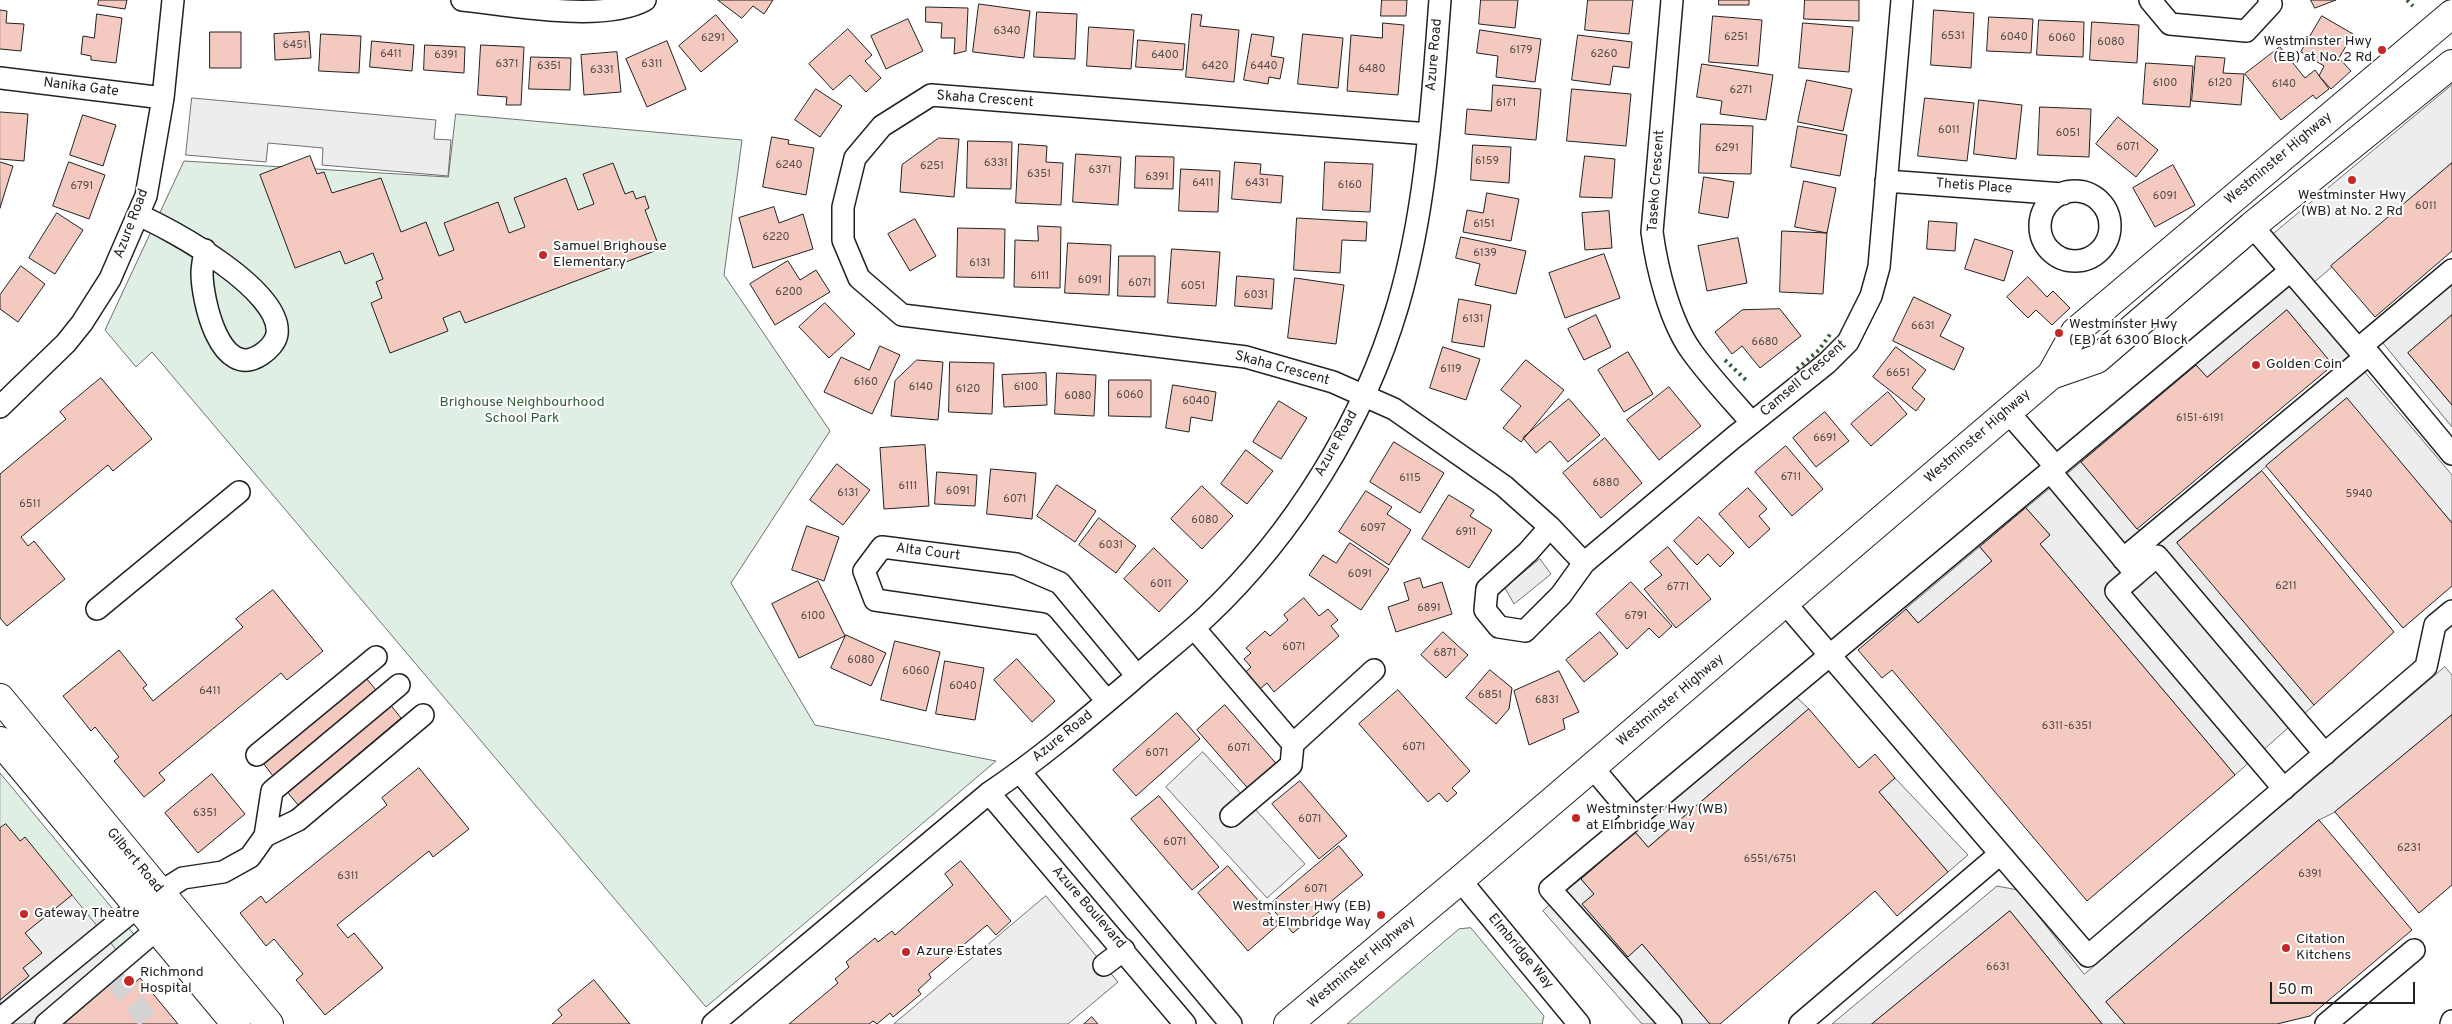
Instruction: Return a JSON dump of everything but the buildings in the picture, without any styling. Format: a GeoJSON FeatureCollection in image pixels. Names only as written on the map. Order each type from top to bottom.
{"type":"FeatureCollection","features":[{"type":"Feature","properties":{"kind":"main road","name":"Westminster Highway"},"geometry":{"type":"LineString","coordinates":[[1288,1024],[1460,880],[2051,375],[2075,332],[2448,11]]}},
{"type":"Feature","properties":{"kind":"main road","name":"Westminster Highway"},"geometry":{"type":"LineString","coordinates":[[2051,375],[2097,359],[2252,226],[2452,64]]}},
{"type":"Feature","properties":{"kind":"main road","name":"Gilbert Road"},"geometry":{"type":"LineString","coordinates":[[0,698],[269,1024]]}},
{"type":"Feature","properties":{"kind":"main road","name":"Gilbert Road"},"geometry":{"type":"LineString","coordinates":[[0,741],[236,1024]]}},
{"type":"Feature","properties":{"kind":"street","name":"Azure Road"},"geometry":{"type":"LineString","coordinates":[[0,407],[66,344],[82,322],[110,279],[138,215],[146,196],[163,98],[173,0]]}},
{"type":"Feature","properties":{"kind":"street"},"geometry":{"type":"LineString","coordinates":[[462,0],[590,12],[623,8],[645,0]]}},
{"type":"Feature","properties":{"kind":"street","name":"Azure Road"},"geometry":{"type":"LineString","coordinates":[[713,1024],[989,793],[1020,772],[1194,628],[1272,545],[1314,485],[1340,441],[1377,367],[1398,305],[1416,230],[1429,134],[1440,0]]}},
{"type":"Feature","properties":{"kind":"street","name":"Taseko Crescent"},"geometry":{"type":"LineString","coordinates":[[1672,0],[1652,232],[1656,262],[1676,320],[1691,351],[1752,423]]}},
{"type":"Feature","properties":{"kind":"street","name":"Camsell Crescent"},"geometry":{"type":"LineString","coordinates":[[1550,527],[1528,552],[1487,589],[1486,610],[1499,627],[1525,631],[1561,595],[1584,563],[1827,363],[1848,342],[1872,296],[1879,267],[1902,0]]}},
{"type":"Feature","properties":{"kind":"street"},"geometry":{"type":"LineString","coordinates":[[2150,0],[2170,24],[2246,31],[2271,4],[2269,0]]}},
{"type":"Feature","properties":{"kind":"street","name":"Nanika Gate"},"geometry":{"type":"LineString","coordinates":[[0,78],[163,98]]}},
{"type":"Feature","properties":{"kind":"street","name":"Skaha Crescent"},"geometry":{"type":"LineString","coordinates":[[1363,395],[1306,373],[1246,357],[902,315],[859,278],[842,240],[843,208],[855,158],[882,126],[931,95],[1429,134]]}},
{"type":"Feature","properties":{"kind":"street","name":"Thetis Place"},"geometry":{"type":"LineString","coordinates":[[1886,181],[2063,194]]}},
{"type":"Feature","properties":{"kind":"street"},"geometry":{"type":"LineString","coordinates":[[138,215],[161,224],[205,250],[249,284],[276,319],[278,335],[270,348],[259,356],[244,360],[230,355],[219,343],[210,318],[202,273],[205,250]]}},
{"type":"Feature","properties":{"kind":"street"},"geometry":{"type":"LineString","coordinates":[[2252,226],[2452,454]]}},
{"type":"Feature","properties":{"kind":"street"},"geometry":{"type":"LineString","coordinates":[[2284,789],[2116,591],[2129,566],[2452,270]]}},
{"type":"Feature","properties":{"kind":"street"},"geometry":{"type":"LineString","coordinates":[[1671,1024],[1550,889],[2290,271]]}},
{"type":"Feature","properties":{"kind":"street"},"geometry":{"type":"LineString","coordinates":[[1363,395],[1394,409],[1504,486],[1550,527],[1584,563]]}},
{"type":"Feature","properties":{"kind":"street"},"geometry":{"type":"LineString","coordinates":[[2008,412],[2129,566]]}},
{"type":"Feature","properties":{"kind":"street"},"geometry":{"type":"LineString","coordinates":[[97,609],[239,492]]}},
{"type":"Feature","properties":{"kind":"street","name":"Alta Court"},"geometry":{"type":"LineString","coordinates":[[1107,701],[1042,624],[875,600],[864,571],[882,547],[1016,564],[1060,583],[1137,676]]}},
{"type":"Feature","properties":{"kind":"street"},"geometry":{"type":"LineString","coordinates":[[2129,566],[2158,556],[2325,754]]}},
{"type":"Feature","properties":{"kind":"street"},"geometry":{"type":"LineString","coordinates":[[1785,603],[2088,956],[2426,667],[2434,625],[2452,611]]}},
{"type":"Feature","properties":{"kind":"street"},"geometry":{"type":"LineString","coordinates":[[1194,628],[1293,744]]}},
{"type":"Feature","properties":{"kind":"street"},"geometry":{"type":"LineString","coordinates":[[257,755],[376,657]]}},
{"type":"Feature","properties":{"kind":"street"},"geometry":{"type":"LineString","coordinates":[[1231,816],[1291,765],[1293,744],[1374,670]]}},
{"type":"Feature","properties":{"kind":"street"},"geometry":{"type":"LineString","coordinates":[[0,1019],[137,906],[183,878],[223,872],[250,857],[265,836],[272,791],[399,685]]}},
{"type":"Feature","properties":{"kind":"street"},"geometry":{"type":"LineString","coordinates":[[265,836],[298,820],[424,715]]}},
{"type":"Feature","properties":{"kind":"street"},"geometry":{"type":"LineString","coordinates":[[1592,767],[1634,818]]}},
{"type":"Feature","properties":{"kind":"street","name":"Azure Road"},"geometry":{"type":"LineString","coordinates":[[1020,772],[1231,1024]]}},
{"type":"Feature","properties":{"kind":"street","name":"Azure Boulevard"},"geometry":{"type":"LineString","coordinates":[[989,793],[1185,1024]]}},
{"type":"Feature","properties":{"kind":"street"},"geometry":{"type":"LineString","coordinates":[[1800,1024],[2000,854]]}},
{"type":"Feature","properties":{"kind":"street","name":"Elmbridge Way"},"geometry":{"type":"LineString","coordinates":[[1460,880],[1571,1021]]}},
{"type":"Feature","properties":{"kind":"street"},"geometry":{"type":"LineString","coordinates":[[46,1024],[111,975],[156,930]]}},
{"type":"Feature","properties":{"kind":"street"},"geometry":{"type":"LineString","coordinates":[[1104,965],[1124,950]]}},
{"type":"Feature","properties":{"kind":"street"},"geometry":{"type":"LineString","coordinates":[[2326,1024],[2414,950]]}},
{"type":"Feature","properties":{"kind":"green space","name":"Brighouse Neighbourhood School Park"},"geometry":{"type":"Polygon","coordinates":[[[456,114],[742,140],[724,275],[830,431],[731,583],[815,725],[996,761],[706,1007],[152,352],[136,367],[105,330],[184,161],[448,177],[456,114]]]}},
{"type":"Feature","properties":{"kind":"green space"},"geometry":{"type":"Polygon","coordinates":[[[0,773],[137,938],[35,1024],[0,1024],[0,773]]]}},
{"type":"Feature","properties":{"kind":"green space"},"geometry":{"type":"Polygon","coordinates":[[[1471,928],[1544,1016],[1542,1024],[1347,1024],[1459,929],[1471,928]]]}},
{"type":"Feature","properties":{"kind":"shaded area"},"geometry":{"type":"Polygon","coordinates":[[[2452,85],[2452,163],[2311,285],[2265,241],[2452,85]]]}},
{"type":"Feature","properties":{"kind":"shaded area"},"geometry":{"type":"Polygon","coordinates":[[[192,98],[436,120],[434,139],[451,140],[448,176],[322,165],[323,148],[268,143],[266,162],[186,155],[192,98]]]}},
{"type":"Feature","properties":{"kind":"shaded area"},"geometry":{"type":"Polygon","coordinates":[[[2286,279],[2452,475],[2452,523],[2346,399],[2177,542],[2314,705],[2235,775],[2040,544],[2050,535],[2026,508],[2081,462],[2137,529],[2161,537],[2345,380],[2287,310],[2207,377],[2189,359],[2286,279]]]}},
{"type":"Feature","properties":{"kind":"shaded area"},"geometry":{"type":"Polygon","coordinates":[[[2452,282],[2452,315],[2408,353],[2452,405],[2452,427],[2382,342],[2452,282]]]}},
{"type":"Feature","properties":{"kind":"shaded area"},"geometry":{"type":"Polygon","coordinates":[[[1980,547],[1992,561],[1918,623],[1906,609],[1980,547]]]}},
{"type":"Feature","properties":{"kind":"shaded area"},"geometry":{"type":"Polygon","coordinates":[[[1540,559],[1551,574],[1514,604],[1505,588],[1540,559]]]}},
{"type":"Feature","properties":{"kind":"shaded area"},"geometry":{"type":"Polygon","coordinates":[[[2445,667],[2452,675],[2452,715],[2335,812],[2319,820],[2106,1002],[2125,1024],[2102,1024],[2010,911],[1872,1024],[1832,1024],[1997,886],[2018,890],[2084,974],[2445,667]]]}},
{"type":"Feature","properties":{"kind":"shaded area"},"geometry":{"type":"Polygon","coordinates":[[[1793,694],[1809,709],[1648,847],[1635,832],[1793,694]]]}},
{"type":"Feature","properties":{"kind":"shaded area"},"geometry":{"type":"Polygon","coordinates":[[[1203,752],[1305,864],[1267,898],[1166,787],[1203,752]]]}},
{"type":"Feature","properties":{"kind":"shaded area"},"geometry":{"type":"Polygon","coordinates":[[[1895,778],[1968,855],[1948,872],[1879,792],[1895,778]]]}},
{"type":"Feature","properties":{"kind":"shaded area"},"geometry":{"type":"Polygon","coordinates":[[[1581,879],[1594,894],[1582,904],[1628,956],[1642,944],[1710,1024],[1642,1024],[1543,911],[1581,879]]]}},
{"type":"Feature","properties":{"kind":"shaded area"},"geometry":{"type":"Polygon","coordinates":[[[72,895],[118,952],[31,1024],[0,1024],[0,1000],[29,976],[23,968],[41,953],[25,933],[72,895]]]}},
{"type":"Feature","properties":{"kind":"shaded area"},"geometry":{"type":"Polygon","coordinates":[[[1046,896],[1118,982],[1068,1024],[894,1024],[1046,896]]]}},
{"type":"Feature","properties":{"kind":"tunnel"},"geometry":{"type":"LineString","coordinates":[[114,978],[151,1024]]}},
{"type":"Feature","properties":{"kind":"hedge"},"geometry":{"type":"LineString","coordinates":[[2407,0],[2413,6]]}},
{"type":"Feature","properties":{"kind":"hedge"},"geometry":{"type":"LineString","coordinates":[[1797,369],[1819,350],[1831,333]]}},
{"type":"Feature","properties":{"kind":"hedge"},"geometry":{"type":"LineString","coordinates":[[1725,360],[1747,381]]}},
{"type":"Feature","properties":{"kind":"place","name":"Westminster Hwy (EB) at No. 2 Rd"},"geometry":{"type":"Point","coordinates":[2382,50]}},
{"type":"Feature","properties":{"kind":"place","name":"Westminster Hwy (WB) at No. 2 Rd"},"geometry":{"type":"Point","coordinates":[2352,180]}},
{"type":"Feature","properties":{"kind":"place","name":"Samuel Brighouse Elementary"},"geometry":{"type":"Point","coordinates":[543,255]}},
{"type":"Feature","properties":{"kind":"place","name":"Westminster Hwy (EB) at 6300 Block"},"geometry":{"type":"Point","coordinates":[2059,333]}},
{"type":"Feature","properties":{"kind":"place","name":"Golden Coin"},"geometry":{"type":"Point","coordinates":[2256,365]}},
{"type":"Feature","properties":{"kind":"place","name":"Westminster Hwy (WB) at Elmbridge Way"},"geometry":{"type":"Point","coordinates":[1576,818]}},
{"type":"Feature","properties":{"kind":"place","name":"Gateway Theatre"},"geometry":{"type":"Point","coordinates":[24,914]}},
{"type":"Feature","properties":{"kind":"place","name":"Westminster Hwy (EB) at Elmbridge Way"},"geometry":{"type":"Point","coordinates":[1381,915]}},
{"type":"Feature","properties":{"kind":"place","name":"Citation Kitchens"},"geometry":{"type":"Point","coordinates":[2286,948]}},
{"type":"Feature","properties":{"kind":"place","name":"Azure Estates"},"geometry":{"type":"Point","coordinates":[906,952]}},
{"type":"Feature","properties":{"kind":"place","name":"Richmond Hospital"},"geometry":{"type":"Point","coordinates":[129,981]}}]}
